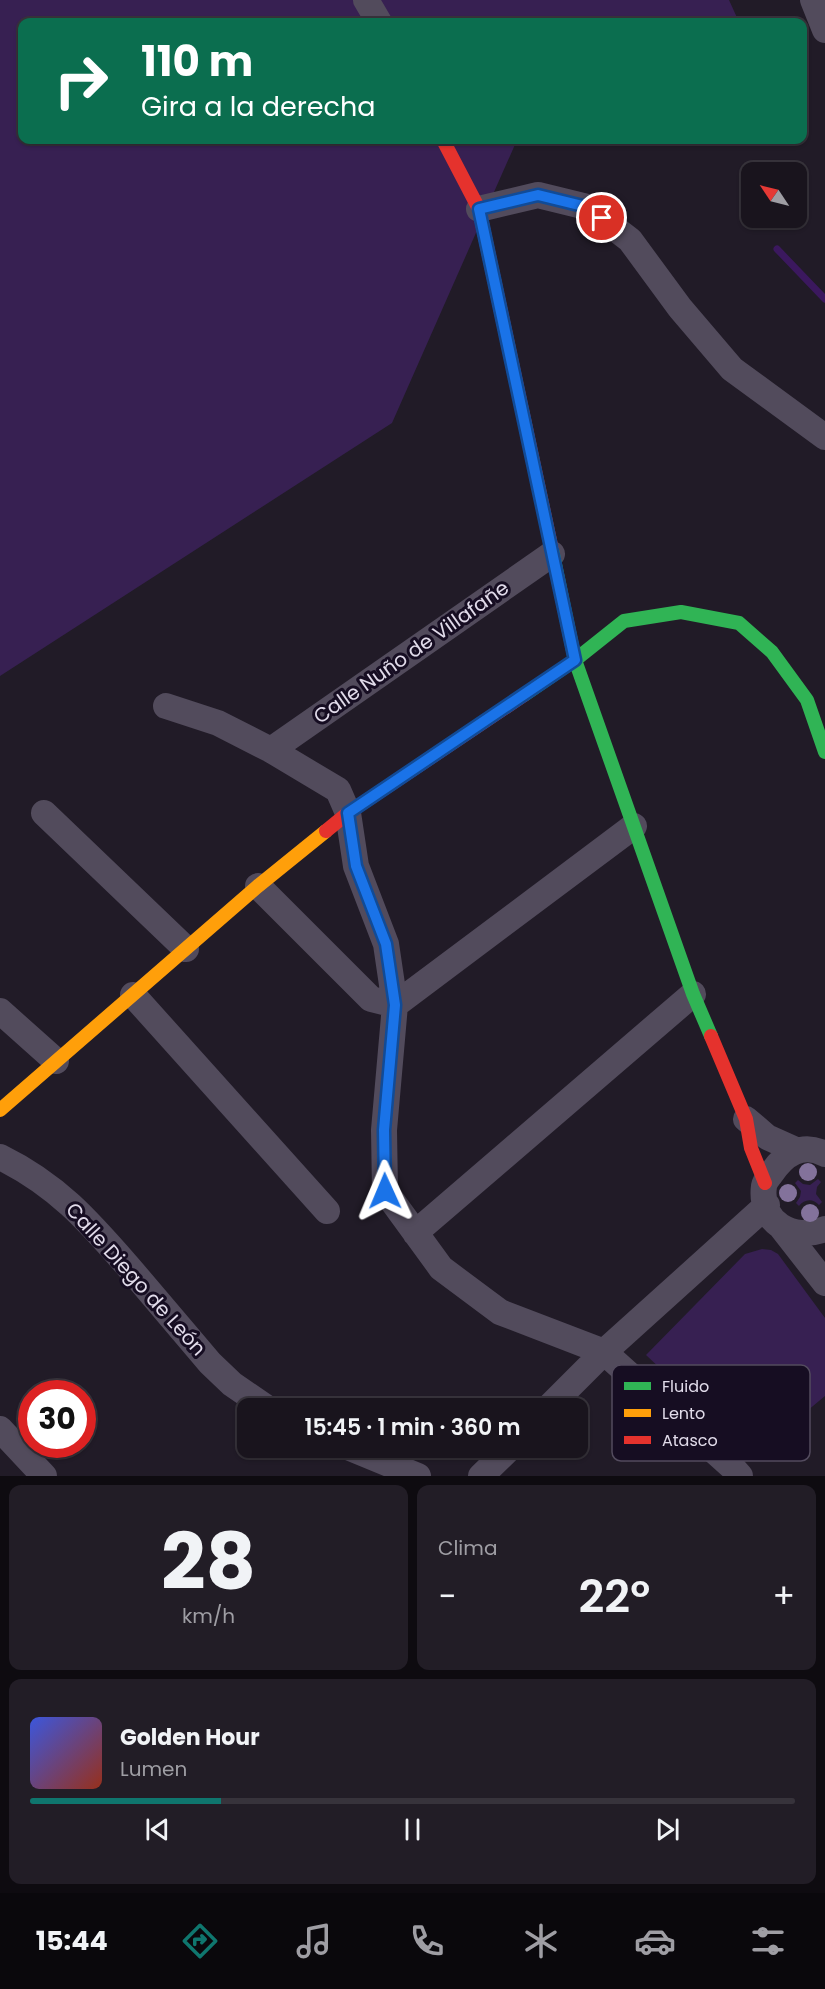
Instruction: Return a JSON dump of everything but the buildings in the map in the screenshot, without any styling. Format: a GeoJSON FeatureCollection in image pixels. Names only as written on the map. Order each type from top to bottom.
{"type":"FeatureCollection","features":[{"type":"Feature","properties":{"kind":"street"},"geometry":{"type":"LineString","coordinates":[[366,0],[377,18]]}},
{"type":"Feature","properties":{"kind":"street"},"geometry":{"type":"LineString","coordinates":[[813,0],[825,30]]}},
{"type":"Feature","properties":{"kind":"street"},"geometry":{"type":"LineString","coordinates":[[445,144],[479,209],[575,660],[693,994],[746,1119],[751,1148],[766,1194],[770,1216],[825,1283]]}},
{"type":"Feature","properties":{"kind":"street"},"geometry":{"type":"LineString","coordinates":[[479,209],[538,195],[587,207],[630,240],[680,308],[732,369],[825,437]]}},
{"type":"Feature","properties":{"kind":"street","name":"Calle Nuño de Villafañe"},"geometry":{"type":"LineString","coordinates":[[271,750],[552,554]]}},
{"type":"Feature","properties":{"kind":"street"},"geometry":{"type":"LineString","coordinates":[[0,1110],[258,886],[348,813],[575,660],[624,621],[681,612],[739,623],[772,651],[807,700],[825,752]]}},
{"type":"Feature","properties":{"kind":"street"},"geometry":{"type":"LineString","coordinates":[[166,706],[218,723],[271,750],[338,790],[348,813],[356,866],[386,944],[395,1005],[384,1130],[385,1191],[441,1268],[500,1312],[604,1352],[618,1365]]}},
{"type":"Feature","properties":{"kind":"street"},"geometry":{"type":"LineString","coordinates":[[44,813],[186,949]]}},
{"type":"Feature","properties":{"kind":"street"},"geometry":{"type":"LineString","coordinates":[[395,1005],[634,825]]}},
{"type":"Feature","properties":{"kind":"street"},"geometry":{"type":"LineString","coordinates":[[258,886],[371,999],[395,1005]]}},
{"type":"Feature","properties":{"kind":"street"},"geometry":{"type":"LineString","coordinates":[[415,1233],[693,994]]}},
{"type":"Feature","properties":{"kind":"street"},"geometry":{"type":"LineString","coordinates":[[133,995],[327,1211]]}},
{"type":"Feature","properties":{"kind":"street"},"geometry":{"type":"LineString","coordinates":[[0,1011],[56,1061]]}},
{"type":"Feature","properties":{"kind":"street"},"geometry":{"type":"LineString","coordinates":[[746,1119],[767,1137],[810,1151]]}},
{"type":"Feature","properties":{"kind":"street"},"geometry":{"type":"LineString","coordinates":[[558,1398],[766,1194],[786,1156],[810,1151],[825,1129]]}},
{"type":"Feature","properties":{"kind":"street","name":"Calle Diego de León"},"geometry":{"type":"LineString","coordinates":[[0,1157],[32,1174],[60,1194],[85,1217],[210,1363],[232,1384],[252,1398]]}},
{"type":"Feature","properties":{"kind":"street"},"geometry":{"type":"LineString","coordinates":[[782,1228],[801,1234],[817,1232],[825,1228]]}},
{"type":"Feature","properties":{"kind":"street"},"geometry":{"type":"LineString","coordinates":[[0,1429],[44,1476]]}},
{"type":"Feature","properties":{"kind":"street"},"geometry":{"type":"LineString","coordinates":[[374,1458],[418,1476]]}},
{"type":"Feature","properties":{"kind":"street"},"geometry":{"type":"LineString","coordinates":[[482,1476],[500,1458]]}},
{"type":"Feature","properties":{"kind":"street"},"geometry":{"type":"LineString","coordinates":[[725,1461],[740,1476]]}},
{"type":"Feature","properties":{"kind":"shaded area"},"geometry":{"type":"Polygon","coordinates":[[[0,0],[729,0],[737,18],[18,18],[18,144],[515,144],[392,423],[0,676],[0,0]]]}},
{"type":"Feature","properties":{"kind":"shaded area"},"geometry":{"type":"Polygon","coordinates":[[[818,1179],[821,1182],[816,1194],[822,1202],[819,1205],[809,1200],[799,1206],[796,1203],[801,1191],[795,1183],[798,1180],[810,1185],[818,1179]]]}},
{"type":"Feature","properties":{"kind":"shaded area"},"geometry":{"type":"Polygon","coordinates":[[[762,1249],[778,1254],[825,1318],[825,1396],[810,1408],[810,1365],[657,1365],[646,1355],[745,1254],[762,1249]]]}},
{"type":"Feature","properties":{"kind":"waterway"},"geometry":{"type":"LineString","coordinates":[[777,249],[825,299]]}},
{"type":"Feature","properties":{"kind":"traffic: fast"},"geometry":{"type":"LineString","coordinates":[[552,550],[575,660],[693,994],[711,1036]]}},
{"type":"Feature","properties":{"kind":"traffic: fast"},"geometry":{"type":"LineString","coordinates":[[524,695],[575,660],[624,621],[681,612],[739,623],[772,652],[807,700],[825,752]]}},
{"type":"Feature","properties":{"kind":"traffic: slow"},"geometry":{"type":"LineString","coordinates":[[0,1110],[258,886],[326,831]]}},
{"type":"Feature","properties":{"kind":"traffic: jam"},"geometry":{"type":"LineString","coordinates":[[445,144],[479,209],[552,550]]}},
{"type":"Feature","properties":{"kind":"traffic: jam"},"geometry":{"type":"LineString","coordinates":[[326,831],[348,813],[524,695]]}},
{"type":"Feature","properties":{"kind":"traffic: jam"},"geometry":{"type":"LineString","coordinates":[[711,1036],[746,1119],[751,1148],[765,1183]]}},
{"type":"Feature","properties":{"kind":"route"},"geometry":{"type":"LineString","coordinates":[[385,1191],[384,1130],[395,1005],[386,944],[356,866],[348,813],[575,660],[479,209],[538,195],[587,207],[602,218]]}}]}
